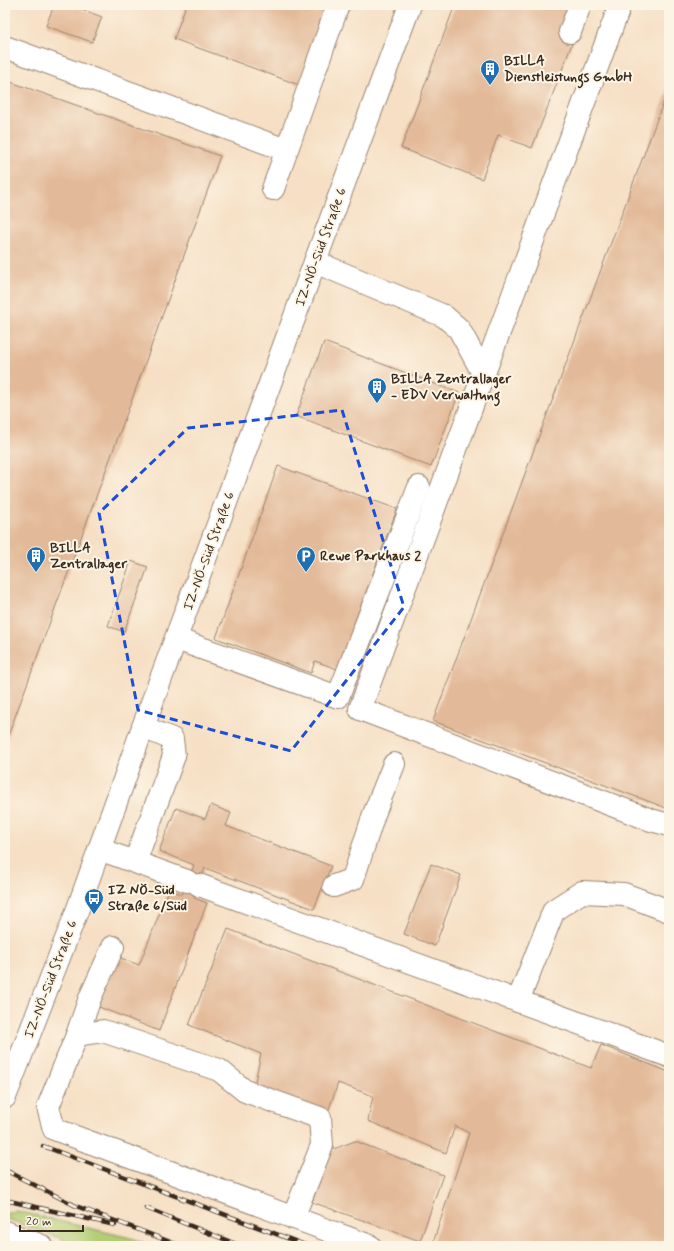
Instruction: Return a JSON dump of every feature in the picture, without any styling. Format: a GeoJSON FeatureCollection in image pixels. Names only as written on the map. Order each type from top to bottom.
{"type":"FeatureCollection","features":[{"type":"Feature","properties":{"kind":"street"},"geometry":{"type":"LineString","coordinates":[[273,189],[338,5]]}},
{"type":"Feature","properties":{"kind":"street","name":"IZ-NÖ-Süd Straße 6"},"geometry":{"type":"LineString","coordinates":[[5,1097],[77,911],[143,727],[410,5]]}},
{"type":"Feature","properties":{"kind":"street"},"geometry":{"type":"LineString","coordinates":[[570,32],[580,5]]}},
{"type":"Feature","properties":{"kind":"street"},"geometry":{"type":"LineString","coordinates":[[620,5],[360,709],[651,820],[669,825]]}},
{"type":"Feature","properties":{"kind":"street"},"geometry":{"type":"LineString","coordinates":[[5,48],[286,150]]}},
{"type":"Feature","properties":{"kind":"street"},"geometry":{"type":"LineString","coordinates":[[316,262],[444,316],[458,329],[484,375]]}},
{"type":"Feature","properties":{"kind":"street"},"geometry":{"type":"LineString","coordinates":[[176,639],[338,697],[419,487]]}},
{"type":"Feature","properties":{"kind":"street"},"geometry":{"type":"LineString","coordinates":[[135,862],[174,756],[172,739],[143,727]]}},
{"type":"Feature","properties":{"kind":"street"},"geometry":{"type":"LineString","coordinates":[[334,886],[353,879],[374,814],[394,764]]}},
{"type":"Feature","properties":{"kind":"street"},"geometry":{"type":"LineString","coordinates":[[99,849],[669,1056]]}},
{"type":"Feature","properties":{"kind":"street"},"geometry":{"type":"LineString","coordinates":[[518,1001],[554,910],[582,892],[624,894],[669,911]]}},
{"type":"Feature","properties":{"kind":"street"},"geometry":{"type":"LineString","coordinates":[[113,947],[90,998],[48,1107],[54,1129],[370,1246]]}},
{"type":"Feature","properties":{"kind":"street"},"geometry":{"type":"LineString","coordinates":[[77,1034],[103,1031],[219,1070],[245,1091],[320,1118],[322,1145],[293,1218]]}},
{"type":"Feature","properties":{"kind":"street"},"geometry":{"type":"LineString","coordinates":[[5,1232],[42,1246]]}},
{"type":"Feature","properties":{"kind":"highlighted area"},"geometry":{"type":"Polygon","coordinates":[[[342,410],[404,607],[291,751],[138,710],[99,513],[188,428],[342,410]]]}},
{"type":"Feature","properties":{"kind":"green space"},"geometry":{"type":"Polygon","coordinates":[[[17,1211],[135,1239],[153,1246],[81,1246],[5,1218],[5,1214],[17,1211]]]}},
{"type":"Feature","properties":{"kind":"building"},"geometry":{"type":"Polygon","coordinates":[[[54,5],[70,5],[102,17],[92,42],[46,26],[54,5]]]}},
{"type":"Feature","properties":{"kind":"building"},"geometry":{"type":"Polygon","coordinates":[[[186,5],[326,5],[299,85],[174,39],[186,5]]]}},
{"type":"Feature","properties":{"kind":"building","name":"BILLA Dienstleistungs GmbH"},"geometry":{"type":"Polygon","coordinates":[[[455,5],[575,5],[575,36],[532,148],[498,135],[482,179],[401,148],[455,5]]]}},
{"type":"Feature","properties":{"kind":"building","name":"BILLA Zentrallager"},"geometry":{"type":"Polygon","coordinates":[[[5,80],[220,156],[5,744],[5,80]]]}},
{"type":"Feature","properties":{"kind":"building"},"geometry":{"type":"Polygon","coordinates":[[[669,87],[669,809],[433,721],[669,87]]]}},
{"type":"Feature","properties":{"kind":"building","name":"BILLA Zentrallager - EDV Verwaltung"},"geometry":{"type":"Polygon","coordinates":[[[324,342],[459,393],[431,467],[296,416],[324,342]]]}},
{"type":"Feature","properties":{"kind":"building","name":"Rewe Parkhaus 2"},"geometry":{"type":"Polygon","coordinates":[[[278,466],[397,509],[337,669],[315,661],[311,673],[216,638],[278,466]]]}},
{"type":"Feature","properties":{"kind":"building"},"geometry":{"type":"Polygon","coordinates":[[[131,561],[148,567],[124,632],[108,626],[131,561]]]}},
{"type":"Feature","properties":{"kind":"building"},"geometry":{"type":"Polygon","coordinates":[[[211,805],[231,813],[226,826],[331,866],[314,909],[205,868],[194,898],[207,903],[159,1031],[99,1007],[118,957],[139,965],[169,890],[182,894],[194,865],[159,851],[176,808],[205,819],[211,805]]]}},
{"type":"Feature","properties":{"kind":"building"},"geometry":{"type":"Polygon","coordinates":[[[431,864],[461,875],[435,946],[404,934],[431,864]]]}},
{"type":"Feature","properties":{"kind":"building"},"geometry":{"type":"Polygon","coordinates":[[[228,929],[591,1068],[601,1045],[669,1072],[669,1246],[432,1246],[469,1133],[455,1126],[446,1153],[368,1121],[373,1096],[338,1083],[328,1112],[254,1086],[261,1054],[189,1025],[228,929]]]}},
{"type":"Feature","properties":{"kind":"building"},"geometry":{"type":"Polygon","coordinates":[[[355,1141],[443,1175],[420,1241],[312,1202],[331,1150],[355,1141]]]}},
{"type":"Feature","properties":{"kind":"railway"},"geometry":{"type":"LineString","coordinates":[[43,1146],[308,1246]]}},
{"type":"Feature","properties":{"kind":"railway"},"geometry":{"type":"LineString","coordinates":[[5,1170],[76,1206],[181,1246]]}},
{"type":"Feature","properties":{"kind":"railway"},"geometry":{"type":"LineString","coordinates":[[5,1200],[115,1225]]}},
{"type":"Feature","properties":{"kind":"railway"},"geometry":{"type":"LineString","coordinates":[[146,1208],[241,1246]]}},
{"type":"Feature","properties":{"kind":"place","name":"BILLA Dienstleistungs GmbH"},"geometry":{"type":"Point","coordinates":[490,86]}},
{"type":"Feature","properties":{"kind":"place","name":"BILLA Zentrallager - EDV Verwaltung"},"geometry":{"type":"Point","coordinates":[377,404]}},
{"type":"Feature","properties":{"kind":"place","name":"BILLA Zentrallager"},"geometry":{"type":"Point","coordinates":[36,573]}},
{"type":"Feature","properties":{"kind":"place","name":"Rewe Parkhaus 2"},"geometry":{"type":"Point","coordinates":[306,573]}},
{"type":"Feature","properties":{"kind":"place","name":"IZ NÖ-Süd Straße 6/Süd"},"geometry":{"type":"Point","coordinates":[94,915]}}]}
